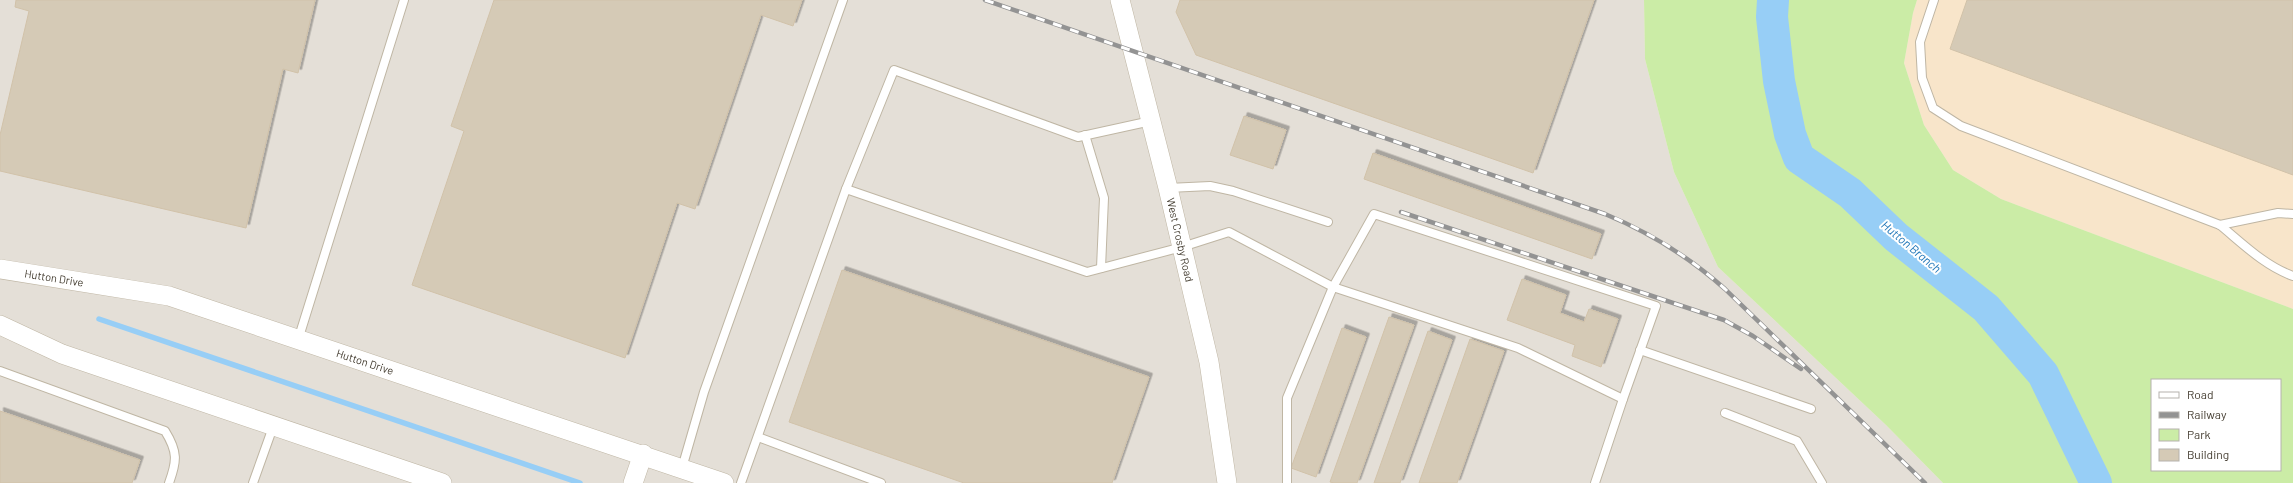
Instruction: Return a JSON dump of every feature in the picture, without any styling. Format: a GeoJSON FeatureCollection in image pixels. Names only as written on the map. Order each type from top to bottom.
{"type":"FeatureCollection","features":[{"type":"Feature","properties":{"kind":"street","name":"West Crosby Road"},"geometry":{"type":"LineString","coordinates":[[1123,1],[1209,362],[1227,483]]}},
{"type":"Feature","properties":{"kind":"street","name":"Hutton Drive"},"geometry":{"type":"LineString","coordinates":[[0,269],[169,296],[643,454],[724,483]]}},
{"type":"Feature","properties":{"kind":"street"},"geometry":{"type":"LineString","coordinates":[[0,325],[62,354],[273,427],[442,483]]}},
{"type":"Feature","properties":{"kind":"street"},"geometry":{"type":"LineString","coordinates":[[633,483],[643,454]]}},
{"type":"Feature","properties":{"kind":"lane"},"geometry":{"type":"LineString","coordinates":[[298,340],[404,0]]}},
{"type":"Feature","properties":{"kind":"lane"},"geometry":{"type":"LineString","coordinates":[[682,468],[704,392],[843,0]]}},
{"type":"Feature","properties":{"kind":"lane"},"geometry":{"type":"LineString","coordinates":[[1934,0],[1920,42],[1922,78],[1933,108],[1961,126],[2220,225],[2253,253],[2282,272],[2293,276]]}},
{"type":"Feature","properties":{"kind":"lane"},"geometry":{"type":"LineString","coordinates":[[742,483],[846,189],[894,70],[1078,137],[1151,121]]}},
{"type":"Feature","properties":{"kind":"lane"},"geometry":{"type":"LineString","coordinates":[[1085,135],[1104,198],[1101,268]]}},
{"type":"Feature","properties":{"kind":"lane"},"geometry":{"type":"LineString","coordinates":[[1168,188],[1210,186],[1233,191],[1328,222]]}},
{"type":"Feature","properties":{"kind":"lane"},"geometry":{"type":"LineString","coordinates":[[846,189],[1087,272],[1182,247],[1229,232],[1334,288],[1518,348],[1623,399]]}},
{"type":"Feature","properties":{"kind":"lane"},"geometry":{"type":"LineString","coordinates":[[2220,225],[2278,213],[2293,214]]}},
{"type":"Feature","properties":{"kind":"lane"},"geometry":{"type":"LineString","coordinates":[[1286,483],[1287,398],[1334,288],[1374,214],[1656,306],[1595,483]]}},
{"type":"Feature","properties":{"kind":"lane"},"geometry":{"type":"LineString","coordinates":[[1640,350],[1811,409]]}},
{"type":"Feature","properties":{"kind":"lane"},"geometry":{"type":"LineString","coordinates":[[0,371],[165,432],[173,445],[176,464],[169,483]]}},
{"type":"Feature","properties":{"kind":"lane"},"geometry":{"type":"LineString","coordinates":[[1725,413],[1797,442],[1822,483]]}},
{"type":"Feature","properties":{"kind":"lane"},"geometry":{"type":"LineString","coordinates":[[253,483],[273,427]]}},
{"type":"Feature","properties":{"kind":"lane"},"geometry":{"type":"LineString","coordinates":[[758,437],[881,483]]}},
{"type":"Feature","properties":{"kind":"shaded area"},"geometry":{"type":"Polygon","coordinates":[[[0,0],[1644,0],[1645,59],[1674,172],[1718,267],[1886,425],[1943,483],[0,483],[0,0]]]}},
{"type":"Feature","properties":{"kind":"shaded area"},"geometry":{"type":"Polygon","coordinates":[[[1917,0],[2293,0],[2293,309],[2001,199],[1953,170],[1924,125],[1904,63],[1913,13],[1917,0]]]}},
{"type":"Feature","properties":{"kind":"green space"},"geometry":{"type":"Polygon","coordinates":[[[1644,0],[1917,0],[1913,13],[1904,63],[1924,125],[1953,170],[2001,199],[2293,309],[2293,483],[1943,483],[1886,425],[1718,267],[1674,172],[1645,59],[1644,0]]]}},
{"type":"Feature","properties":{"kind":"building"},"geometry":{"type":"Polygon","coordinates":[[[16,0],[315,0],[298,73],[283,69],[246,228],[0,171],[0,135],[29,11],[15,7],[16,0]]]}},
{"type":"Feature","properties":{"kind":"building"},"geometry":{"type":"Polygon","coordinates":[[[494,0],[802,0],[793,26],[761,15],[695,209],[677,203],[625,358],[412,285],[464,131],[451,126],[494,0]]]}},
{"type":"Feature","properties":{"kind":"building"},"geometry":{"type":"Polygon","coordinates":[[[1180,0],[1594,0],[1533,173],[1196,55],[1176,12],[1180,0]]]}},
{"type":"Feature","properties":{"kind":"building"},"geometry":{"type":"Polygon","coordinates":[[[1967,0],[2293,0],[2293,175],[1950,49],[1967,0]]]}},
{"type":"Feature","properties":{"kind":"building"},"geometry":{"type":"Polygon","coordinates":[[[1244,116],[1286,130],[1273,169],[1230,155],[1244,116]]]}},
{"type":"Feature","properties":{"kind":"building"},"geometry":{"type":"Polygon","coordinates":[[[1373,153],[1601,234],[1592,259],[1364,179],[1373,153]]]}},
{"type":"Feature","properties":{"kind":"building"},"geometry":{"type":"Polygon","coordinates":[[[842,270],[1149,377],[1112,483],[964,483],[789,422],[842,270]]]}},
{"type":"Feature","properties":{"kind":"building"},"geometry":{"type":"Polygon","coordinates":[[[1522,279],[1566,295],[1560,313],[1584,322],[1589,309],[1618,319],[1601,367],[1572,356],[1575,345],[1507,320],[1522,279]]]}},
{"type":"Feature","properties":{"kind":"building"},"geometry":{"type":"Polygon","coordinates":[[[1389,317],[1414,325],[1357,483],[1330,482],[1389,317]]]}},
{"type":"Feature","properties":{"kind":"building"},"geometry":{"type":"Polygon","coordinates":[[[1342,328],[1366,337],[1316,477],[1291,468],[1342,328]]]}},
{"type":"Feature","properties":{"kind":"building"},"geometry":{"type":"Polygon","coordinates":[[[1428,331],[1452,340],[1400,483],[1374,483],[1428,331]]]}},
{"type":"Feature","properties":{"kind":"building"},"geometry":{"type":"Polygon","coordinates":[[[1470,339],[1504,351],[1457,483],[1419,483],[1470,339]]]}},
{"type":"Feature","properties":{"kind":"building"},"geometry":{"type":"Polygon","coordinates":[[[0,411],[140,460],[132,483],[0,483],[0,411]]]}},
{"type":"Feature","properties":{"kind":"waterway","name":"Hutton Branch"},"geometry":{"type":"LineString","coordinates":[[1773,0],[1772,17],[1779,81],[1790,134],[1799,158],[1850,193],[1896,237],[1986,308],[2043,374],[2096,483]]}},
{"type":"Feature","properties":{"kind":"waterway"},"geometry":{"type":"LineString","coordinates":[[99,319],[580,483]]}},
{"type":"Feature","properties":{"kind":"railway"},"geometry":{"type":"LineString","coordinates":[[985,0],[1605,214],[1638,229],[1683,256],[1725,289],[1925,483]]}},
{"type":"Feature","properties":{"kind":"railway"},"geometry":{"type":"LineString","coordinates":[[1401,212],[1724,320],[1753,336],[1801,369]]}}]}
